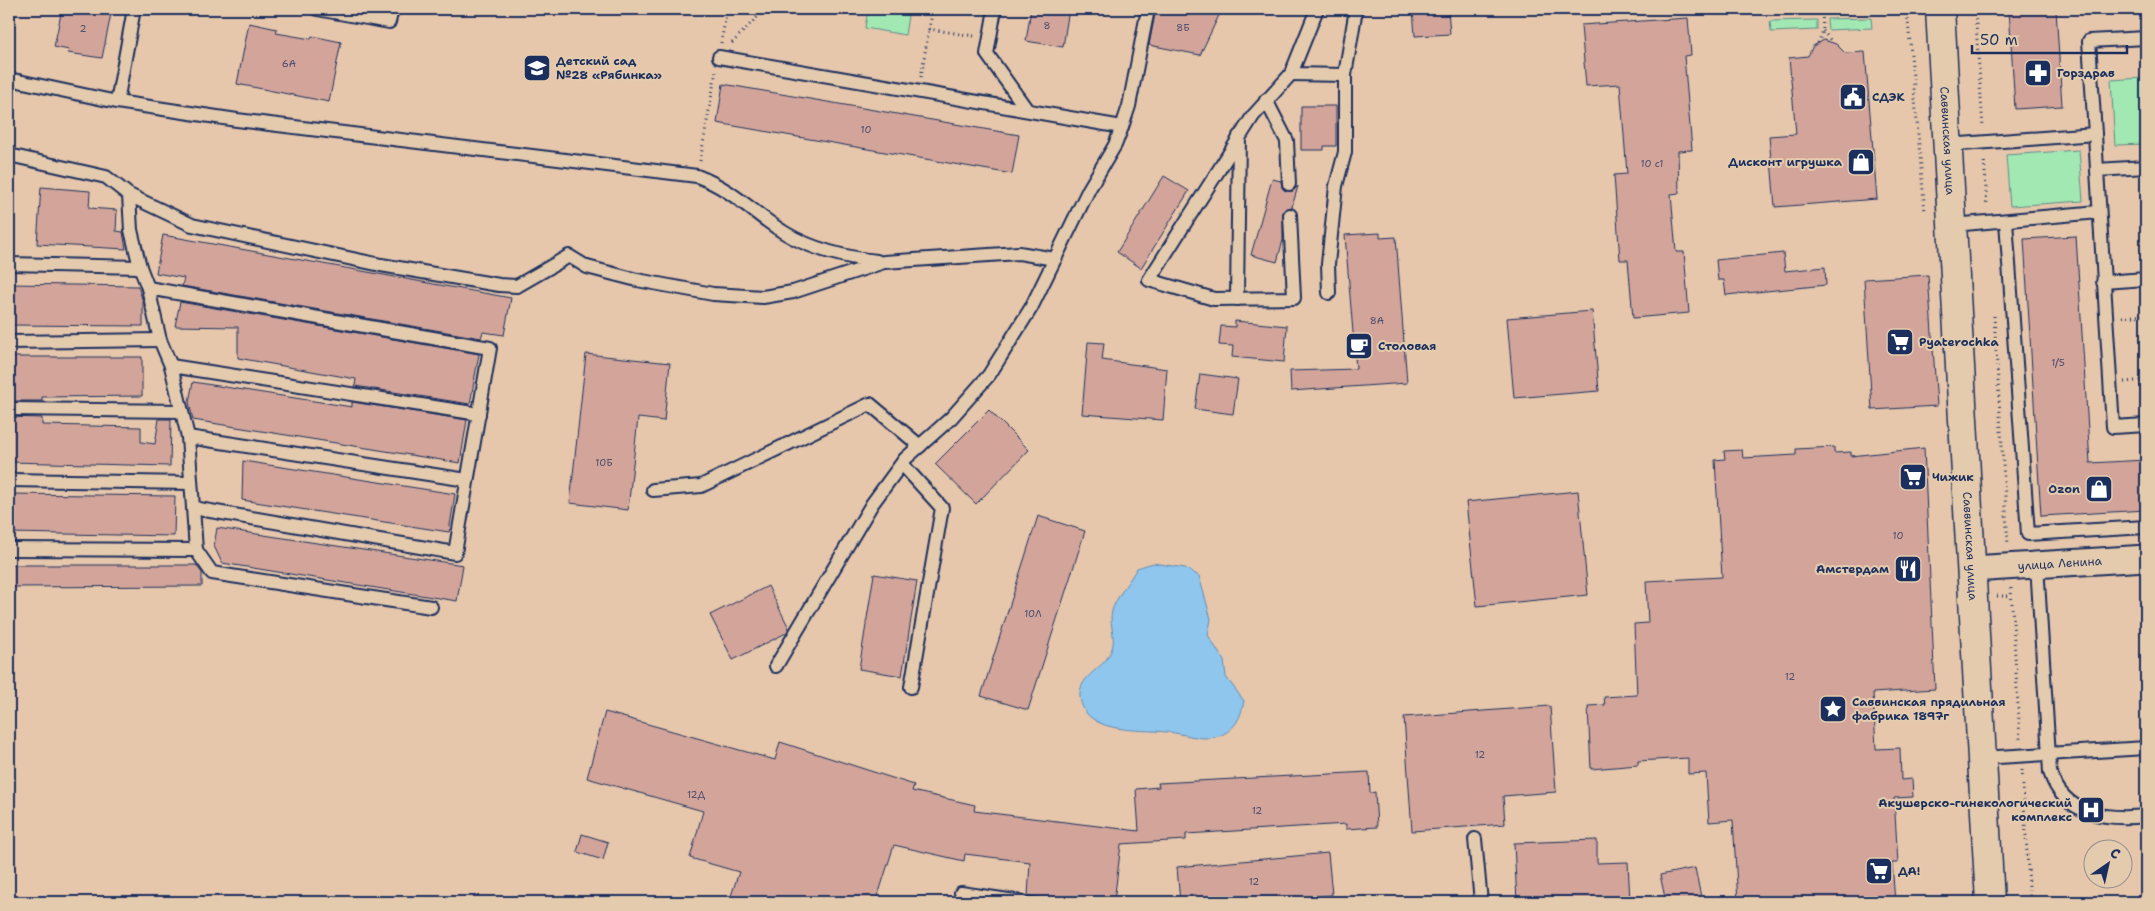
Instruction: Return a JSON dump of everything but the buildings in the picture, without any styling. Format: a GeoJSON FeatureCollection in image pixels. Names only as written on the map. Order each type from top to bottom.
{"type":"FeatureCollection","features":[{"type":"Feature","properties":{"kind":"main road","name":"Саввинская улица"},"geometry":{"type":"LineString","coordinates":[[1940,9],[1990,902]]}},
{"type":"Feature","properties":{"kind":"street","name":"улица Ленина"},"geometry":{"type":"LineString","coordinates":[[1972,569],[2146,558]]}},
{"type":"Feature","properties":{"kind":"lane"},"geometry":{"type":"LineString","coordinates":[[117,102],[134,9]]}},
{"type":"Feature","properties":{"kind":"lane"},"geometry":{"type":"LineString","coordinates":[[317,9],[389,22],[392,9]]}},
{"type":"Feature","properties":{"kind":"lane"},"geometry":{"type":"LineString","coordinates":[[995,9],[987,54],[1027,110]]}},
{"type":"Feature","properties":{"kind":"lane"},"geometry":{"type":"LineString","coordinates":[[776,666],[872,504],[902,464],[950,418],[989,375],[1031,308],[1089,189],[1115,146],[1129,106],[1148,9]]}},
{"type":"Feature","properties":{"kind":"lane"},"geometry":{"type":"LineString","coordinates":[[1290,215],[1294,298],[1214,299],[1148,280],[1239,136],[1266,100],[1291,74],[1317,9]]}},
{"type":"Feature","properties":{"kind":"lane"},"geometry":{"type":"LineString","coordinates":[[1329,293],[1328,264],[1336,186],[1345,152],[1346,75],[1356,9]]}},
{"type":"Feature","properties":{"kind":"lane"},"geometry":{"type":"LineString","coordinates":[[2146,38],[2089,41],[2113,427],[2146,425]]}},
{"type":"Feature","properties":{"kind":"lane"},"geometry":{"type":"LineString","coordinates":[[718,57],[1122,127]]}},
{"type":"Feature","properties":{"kind":"lane"},"geometry":{"type":"LineString","coordinates":[[1291,74],[1346,75]]}},
{"type":"Feature","properties":{"kind":"lane"},"geometry":{"type":"LineString","coordinates":[[9,79],[117,102],[237,120],[697,176],[718,184],[774,225],[813,246],[862,259],[884,262],[1019,253],[1055,259]]}},
{"type":"Feature","properties":{"kind":"lane"},"geometry":{"type":"LineString","coordinates":[[1266,100],[1287,141],[1289,184]]}},
{"type":"Feature","properties":{"kind":"lane"},"geometry":{"type":"LineString","coordinates":[[1948,145],[2095,134]]}},
{"type":"Feature","properties":{"kind":"lane"},"geometry":{"type":"LineString","coordinates":[[1237,299],[1239,136]]}},
{"type":"Feature","properties":{"kind":"lane"},"geometry":{"type":"LineString","coordinates":[[9,155],[106,177],[129,196],[192,225],[380,265],[499,285],[517,286],[569,256],[587,267],[636,280],[713,294],[763,297],[793,292],[884,262]]}},
{"type":"Feature","properties":{"kind":"lane"},"geometry":{"type":"LineString","coordinates":[[2097,170],[2146,167]]}},
{"type":"Feature","properties":{"kind":"lane"},"geometry":{"type":"LineString","coordinates":[[129,196],[131,230],[140,267],[148,288],[160,340],[171,366],[188,437],[196,550],[212,573],[431,607]]}},
{"type":"Feature","properties":{"kind":"lane"},"geometry":{"type":"LineString","coordinates":[[1953,226],[2099,212]]}},
{"type":"Feature","properties":{"kind":"lane"},"geometry":{"type":"LineString","coordinates":[[2006,221],[2028,534],[2146,527]]}},
{"type":"Feature","properties":{"kind":"lane"},"geometry":{"type":"LineString","coordinates":[[9,264],[140,267]]}},
{"type":"Feature","properties":{"kind":"lane"},"geometry":{"type":"LineString","coordinates":[[2103,282],[2146,279]]}},
{"type":"Feature","properties":{"kind":"lane"},"geometry":{"type":"LineString","coordinates":[[148,288],[490,348],[455,553],[193,508]]}},
{"type":"Feature","properties":{"kind":"lane"},"geometry":{"type":"LineString","coordinates":[[9,342],[160,340]]}},
{"type":"Feature","properties":{"kind":"lane"},"geometry":{"type":"LineString","coordinates":[[171,366],[479,414]]}},
{"type":"Feature","properties":{"kind":"lane"},"geometry":{"type":"LineString","coordinates":[[653,490],[701,486],[870,404],[920,446]]}},
{"type":"Feature","properties":{"kind":"lane"},"geometry":{"type":"LineString","coordinates":[[9,409],[182,411]]}},
{"type":"Feature","properties":{"kind":"lane"},"geometry":{"type":"LineString","coordinates":[[188,437],[467,480]]}},
{"type":"Feature","properties":{"kind":"lane"},"geometry":{"type":"LineString","coordinates":[[902,464],[942,508],[911,687]]}},
{"type":"Feature","properties":{"kind":"lane"},"geometry":{"type":"LineString","coordinates":[[9,480],[191,483]]}},
{"type":"Feature","properties":{"kind":"lane"},"geometry":{"type":"LineString","coordinates":[[9,549],[196,550]]}},
{"type":"Feature","properties":{"kind":"lane"},"geometry":{"type":"LineString","coordinates":[[2036,565],[2049,754],[2053,781],[2064,795],[2080,808],[2106,817],[2146,816]]}},
{"type":"Feature","properties":{"kind":"lane"},"geometry":{"type":"LineString","coordinates":[[1981,758],[2146,748]]}},
{"type":"Feature","properties":{"kind":"lane"},"geometry":{"type":"LineString","coordinates":[[1476,839],[1481,902]]}},
{"type":"Feature","properties":{"kind":"lane"},"geometry":{"type":"LineString","coordinates":[[961,893],[1022,902]]}},
{"type":"Feature","properties":{"kind":"path"},"geometry":{"type":"LineString","coordinates":[[697,176],[727,9]]}},
{"type":"Feature","properties":{"kind":"path"},"geometry":{"type":"LineString","coordinates":[[718,57],[765,9]]}},
{"type":"Feature","properties":{"kind":"path"},"geometry":{"type":"LineString","coordinates":[[919,92],[932,9]]}},
{"type":"Feature","properties":{"kind":"path"},"geometry":{"type":"LineString","coordinates":[[1818,43],[1823,31],[1822,9]]}},
{"type":"Feature","properties":{"kind":"path"},"geometry":{"type":"LineString","coordinates":[[1907,9],[1926,218]]}},
{"type":"Feature","properties":{"kind":"path"},"geometry":{"type":"LineString","coordinates":[[1975,9],[1988,222]]}},
{"type":"Feature","properties":{"kind":"path"},"geometry":{"type":"LineString","coordinates":[[929,29],[990,39]]}},
{"type":"Feature","properties":{"kind":"path"},"geometry":{"type":"LineString","coordinates":[[1823,31],[1831,41]]}},
{"type":"Feature","properties":{"kind":"path"},"geometry":{"type":"LineString","coordinates":[[1994,311],[2030,902]]}},
{"type":"Feature","properties":{"kind":"path"},"geometry":{"type":"LineString","coordinates":[[2106,318],[2146,315]]}},
{"type":"Feature","properties":{"kind":"green space"},"geometry":{"type":"Polygon","coordinates":[[[868,9],[909,9],[905,35],[865,28],[868,9]]]}},
{"type":"Feature","properties":{"kind":"green space"},"geometry":{"type":"Polygon","coordinates":[[[1871,18],[1872,28],[1828,30],[1827,19],[1871,18]]]}},
{"type":"Feature","properties":{"kind":"green space"},"geometry":{"type":"Polygon","coordinates":[[[1817,20],[1817,30],[1771,32],[1770,21],[1817,20]]]}},
{"type":"Feature","properties":{"kind":"green space"},"geometry":{"type":"Polygon","coordinates":[[[2143,78],[2146,144],[2115,145],[2111,80],[2143,78]]]}},
{"type":"Feature","properties":{"kind":"green space"},"geometry":{"type":"Polygon","coordinates":[[[2079,150],[2083,201],[2010,206],[2006,155],[2079,150]]]}},
{"type":"Feature","properties":{"kind":"water"},"geometry":{"type":"Polygon","coordinates":[[[1153,563],[1185,568],[1199,576],[1211,619],[1208,635],[1224,661],[1226,677],[1244,701],[1237,722],[1230,730],[1219,736],[1200,738],[1173,733],[1115,728],[1091,718],[1084,709],[1080,690],[1086,679],[1106,660],[1112,649],[1111,617],[1114,606],[1137,568],[1153,563]]]}},
{"type":"Feature","properties":{"kind":"place","name":"Детский сад №28 «Рябинка»"},"geometry":{"type":"Point","coordinates":[537,68]}},
{"type":"Feature","properties":{"kind":"place","name":"Горздрав"},"geometry":{"type":"Point","coordinates":[2038,73]}},
{"type":"Feature","properties":{"kind":"place","name":"СДЭК"},"geometry":{"type":"Point","coordinates":[1853,97]}},
{"type":"Feature","properties":{"kind":"place","name":"Дисконт игрушка"},"geometry":{"type":"Point","coordinates":[1861,162]}},
{"type":"Feature","properties":{"kind":"place","name":"Pyaterochka"},"geometry":{"type":"Point","coordinates":[1900,342]}},
{"type":"Feature","properties":{"kind":"place","name":"Столовая"},"geometry":{"type":"Point","coordinates":[1359,346]}},
{"type":"Feature","properties":{"kind":"place","name":"Чижик"},"geometry":{"type":"Point","coordinates":[1913,477]}},
{"type":"Feature","properties":{"kind":"place","name":"Ozon"},"geometry":{"type":"Point","coordinates":[2099,489]}},
{"type":"Feature","properties":{"kind":"place","name":"Амстердам"},"geometry":{"type":"Point","coordinates":[1908,569]}},
{"type":"Feature","properties":{"kind":"place","name":"Саввинская прядильная фабрика 1897г"},"geometry":{"type":"Point","coordinates":[1833,709]}},
{"type":"Feature","properties":{"kind":"place","name":"Акушерско-гинекологический комплекс"},"geometry":{"type":"Point","coordinates":[2091,810]}},
{"type":"Feature","properties":{"kind":"place","name":"ДА!"},"geometry":{"type":"Point","coordinates":[1879,871]}}]}
